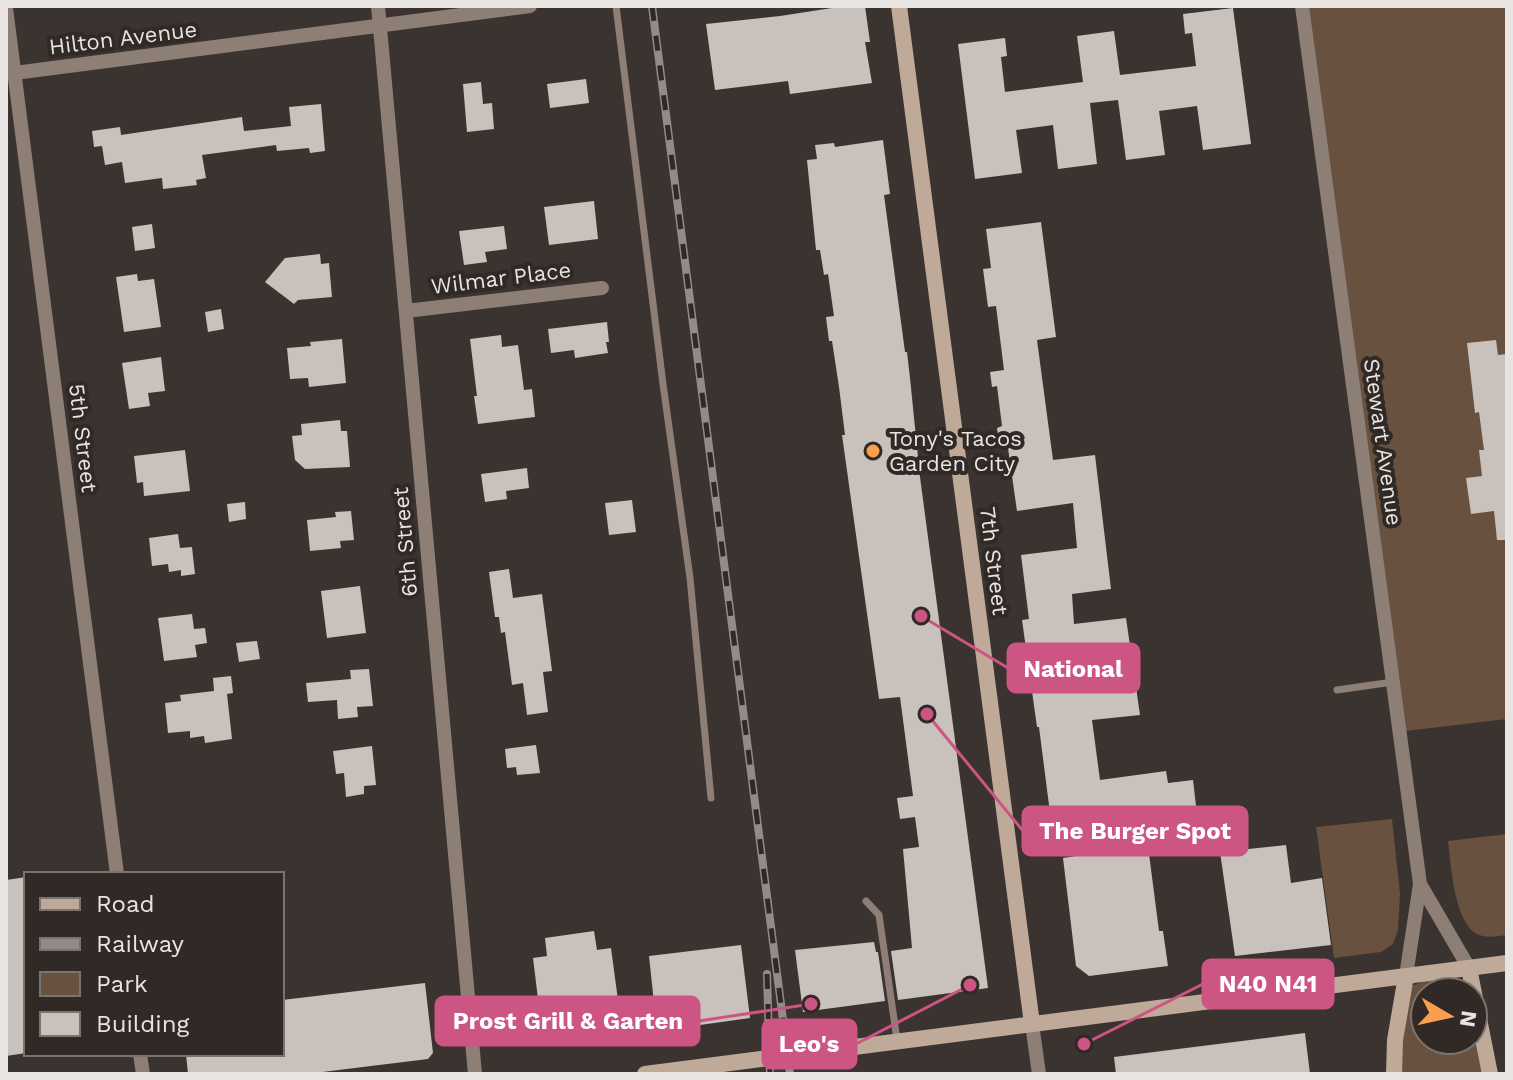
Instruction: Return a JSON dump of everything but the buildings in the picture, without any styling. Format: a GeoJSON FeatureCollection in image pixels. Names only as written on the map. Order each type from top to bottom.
{"type":"FeatureCollection","features":[{"type":"Feature","properties":{"kind":"main road","name":"7th Street"},"geometry":{"type":"LineString","coordinates":[[899,6],[1032,1024]]}},
{"type":"Feature","properties":{"kind":"main road"},"geometry":{"type":"LineString","coordinates":[[645,1074],[1507,963]]}},
{"type":"Feature","properties":{"kind":"main road","name":"Stewart Avenue"},"geometry":{"type":"LineString","coordinates":[[1469,968],[1490,1074]]}},
{"type":"Feature","properties":{"kind":"main road","name":"Stewart Avenue"},"geometry":{"type":"LineString","coordinates":[[1394,1074],[1395,1040],[1406,976]]}},
{"type":"Feature","properties":{"kind":"street","name":"6th Street"},"geometry":{"type":"LineString","coordinates":[[378,6],[475,1074]]}},
{"type":"Feature","properties":{"kind":"street","name":"Hilton Avenue"},"geometry":{"type":"LineString","coordinates":[[10,74],[530,6]]}},
{"type":"Feature","properties":{"kind":"street","name":"Stewart Avenue"},"geometry":{"type":"LineString","coordinates":[[1302,6],[1420,884],[1406,976]]}},
{"type":"Feature","properties":{"kind":"street","name":"5th Street"},"geometry":{"type":"LineString","coordinates":[[6,8],[10,74],[117,872]]}},
{"type":"Feature","properties":{"kind":"street","name":"Wilmar Place"},"geometry":{"type":"LineString","coordinates":[[406,311],[602,288]]}},
{"type":"Feature","properties":{"kind":"street","name":"Stewart Avenue"},"geometry":{"type":"LineString","coordinates":[[1420,884],[1469,968]]}},
{"type":"Feature","properties":{"kind":"street","name":"7th Street"},"geometry":{"type":"LineString","coordinates":[[1032,1024],[1039,1074]]}},
{"type":"Feature","properties":{"kind":"lane"},"geometry":{"type":"LineString","coordinates":[[616,6],[690,578],[711,798]]}},
{"type":"Feature","properties":{"kind":"lane"},"geometry":{"type":"LineString","coordinates":[[1337,690],[1393,682]]}},
{"type":"Feature","properties":{"kind":"lane"},"geometry":{"type":"LineString","coordinates":[[866,901],[879,915],[898,1042]]}},
{"type":"Feature","properties":{"kind":"green space"},"geometry":{"type":"Polygon","coordinates":[[[1303,6],[1507,6],[1507,719],[1397,732],[1303,6]]]}},
{"type":"Feature","properties":{"kind":"green space"},"geometry":{"type":"Polygon","coordinates":[[[1392,819],[1400,894],[1398,930],[1393,944],[1381,952],[1334,958],[1316,827],[1392,819]]]}},
{"type":"Feature","properties":{"kind":"green space"},"geometry":{"type":"Polygon","coordinates":[[[1507,834],[1507,935],[1482,936],[1468,926],[1462,916],[1448,841],[1507,834]]]}},
{"type":"Feature","properties":{"kind":"green space"},"geometry":{"type":"Polygon","coordinates":[[[1409,998],[1409,1056],[1486,1056],[1490,1074],[1396,1074],[1409,998]]]}},
{"type":"Feature","properties":{"kind":"railway"},"geometry":{"type":"LineString","coordinates":[[652,6],[790,1074]]}},
{"type":"Feature","properties":{"kind":"railway"},"geometry":{"type":"LineString","coordinates":[[767,974],[770,1074]]}},
{"type":"Feature","properties":{"kind":"place","name":"Tony's Tacos Garden City"},"geometry":{"type":"Point","coordinates":[873,451]}},
{"type":"Feature","properties":{"kind":"place","name":"National"},"geometry":{"type":"Point","coordinates":[921,616]}},
{"type":"Feature","properties":{"kind":"place","name":"The Burger Spot"},"geometry":{"type":"Point","coordinates":[927,714]}},
{"type":"Feature","properties":{"kind":"place","name":"Leo's"},"geometry":{"type":"Point","coordinates":[970,985]}},
{"type":"Feature","properties":{"kind":"place","name":"Prost Grill & Garten"},"geometry":{"type":"Point","coordinates":[811,1004]}},
{"type":"Feature","properties":{"kind":"place","name":"N40 N41"},"geometry":{"type":"Point","coordinates":[1084,1044]}}]}
